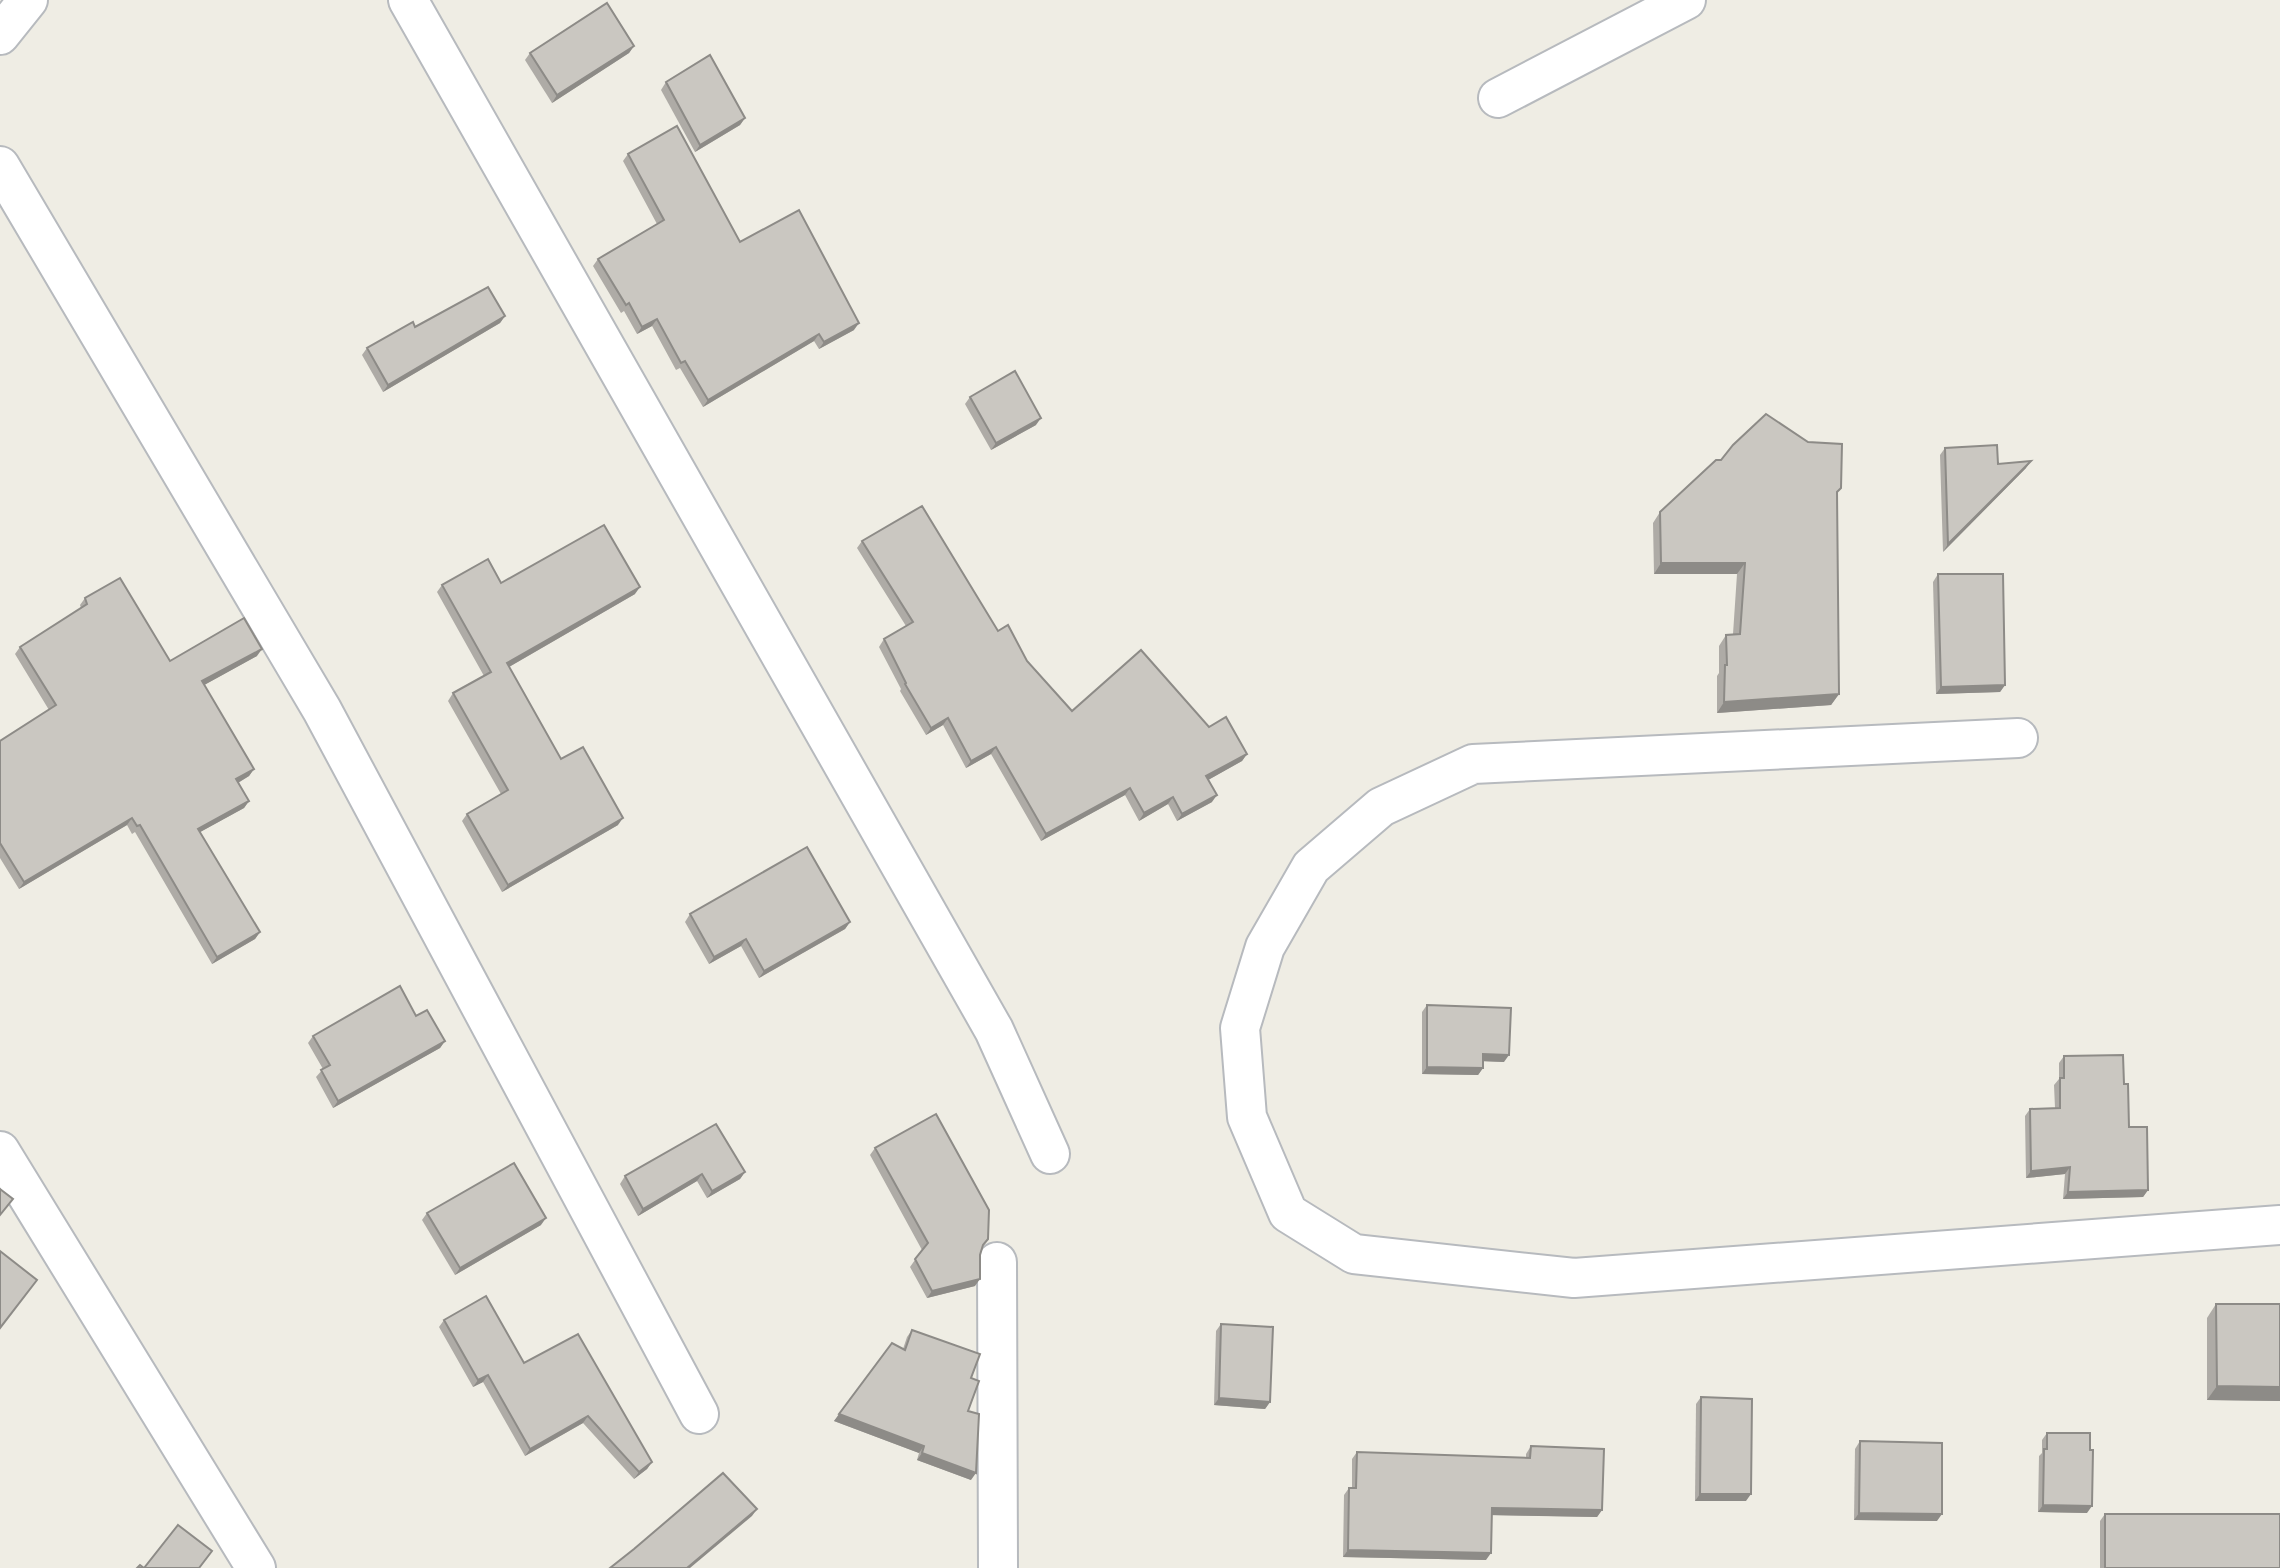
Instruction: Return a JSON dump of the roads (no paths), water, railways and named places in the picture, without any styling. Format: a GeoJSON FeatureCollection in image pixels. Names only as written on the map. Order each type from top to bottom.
{"type":"FeatureCollection","features":[{"type":"Feature","properties":{"kind":"street"},"geometry":{"type":"LineString","coordinates":[[0,35],[28,0]]}},
{"type":"Feature","properties":{"kind":"street"},"geometry":{"type":"LineString","coordinates":[[408,0],[994,1030],[1051,1154]]}},
{"type":"Feature","properties":{"kind":"street"},"geometry":{"type":"LineString","coordinates":[[1498,98],[1686,0]]}},
{"type":"Feature","properties":{"kind":"street"},"geometry":{"type":"LineString","coordinates":[[0,166],[322,710],[699,1414]]}},
{"type":"Feature","properties":{"kind":"street"},"geometry":{"type":"LineString","coordinates":[[2018,738],[1473,764],[1381,807],[1311,867],[1265,947],[1240,1028],[1247,1117],[1288,1213],[1354,1254],[1574,1278],[2280,1225]]}},
{"type":"Feature","properties":{"kind":"street"},"geometry":{"type":"LineString","coordinates":[[0,1151],[256,1568]]}},
{"type":"Feature","properties":{"kind":"street"},"geometry":{"type":"LineString","coordinates":[[997,1262],[998,1568]]}}]}
